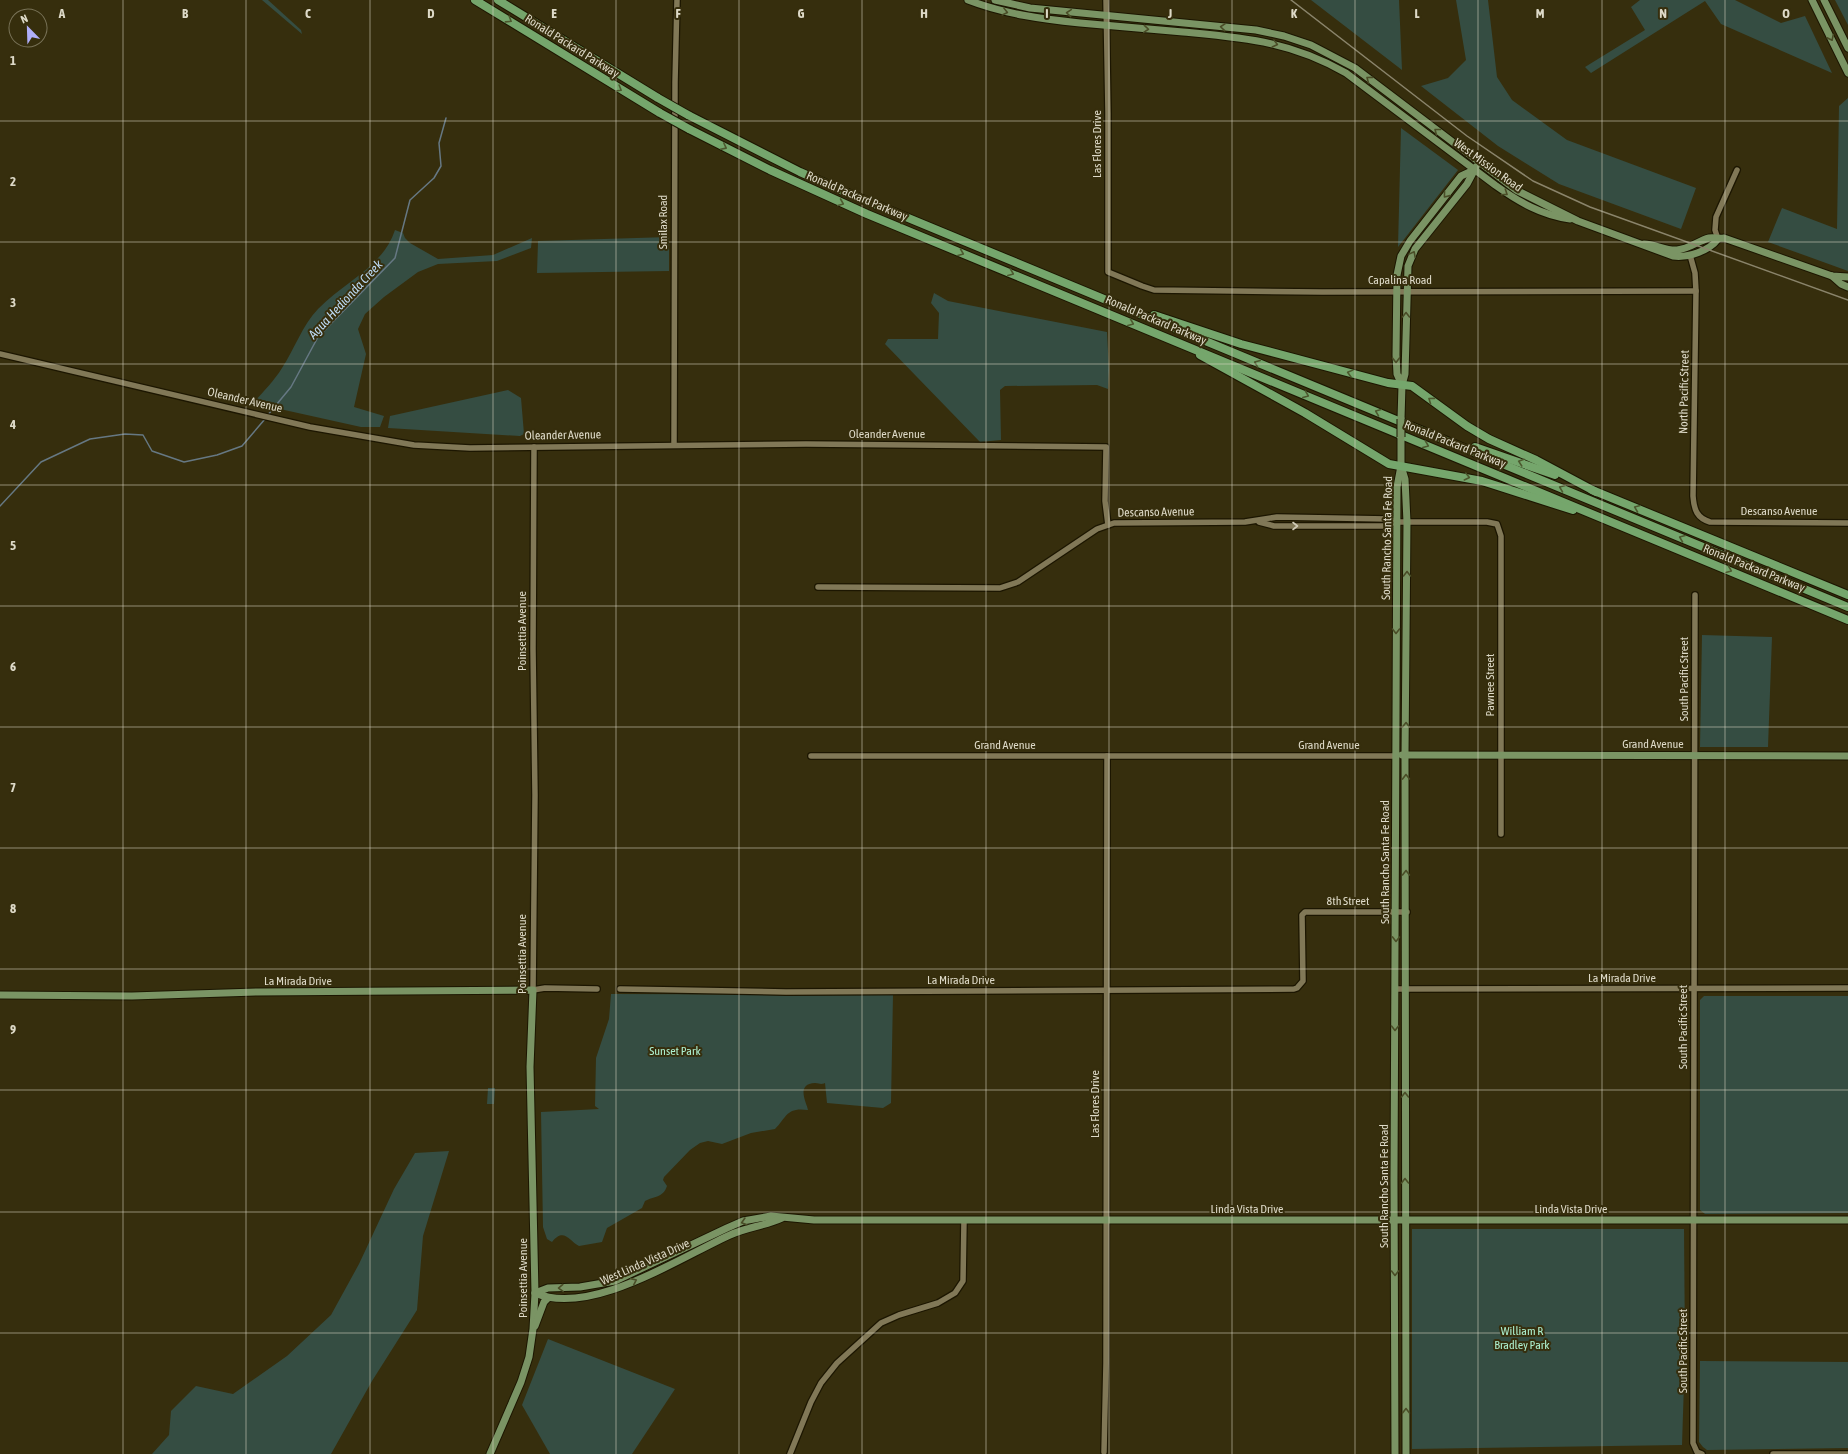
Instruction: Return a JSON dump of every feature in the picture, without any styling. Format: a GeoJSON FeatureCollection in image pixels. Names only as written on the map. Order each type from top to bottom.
{"type":"FeatureCollection","features":[{"type":"Feature","properties":{"kind":"highway","name":"Ronald Packard Parkway"},"geometry":{"type":"LineString","coordinates":[[475,0],[660,113],[689,129],[822,194],[1804,601],[1848,621]]}},
{"type":"Feature","properties":{"kind":"highway","name":"Ronald Packard Parkway"},"geometry":{"type":"LineString","coordinates":[[498,0],[658,98],[688,115],[800,172],[1096,296],[1848,606]]}},
{"type":"Feature","properties":{"kind":"highway"},"geometry":{"type":"LineString","coordinates":[[1096,296],[1241,344],[1402,385],[1412,386],[1467,426],[1489,439],[1536,460],[1596,492]]}},
{"type":"Feature","properties":{"kind":"highway"},"geometry":{"type":"LineString","coordinates":[[1192,348],[1203,359],[1305,413],[1389,464],[1482,481],[1628,529]]}},
{"type":"Feature","properties":{"kind":"highway"},"geometry":{"type":"LineString","coordinates":[[1415,428],[1529,465],[1848,595]]}},
{"type":"Feature","properties":{"kind":"highway"},"geometry":{"type":"LineString","coordinates":[[1816,581],[1848,591]]}},
{"type":"Feature","properties":{"kind":"main road","name":"West Mission Road"},"geometry":{"type":"LineString","coordinates":[[968,0],[1019,15],[1236,37],[1287,47],[1311,55],[1346,73],[1474,170],[1519,201],[1535,210],[1553,216],[1578,221]]}},
{"type":"Feature","properties":{"kind":"main road","name":"West Mission Road"},"geometry":{"type":"LineString","coordinates":[[995,0],[1030,8],[1237,28],[1284,36],[1311,45],[1355,68],[1479,163],[1533,200],[1578,221],[1643,244],[1650,249],[1673,256],[1690,255],[1714,245],[1718,239]]}},
{"type":"Feature","properties":{"kind":"main road"},"geometry":{"type":"LineString","coordinates":[[1824,0],[1848,48]]}},
{"type":"Feature","properties":{"kind":"main road"},"geometry":{"type":"LineString","coordinates":[[1815,1],[1848,74]]}},
{"type":"Feature","properties":{"kind":"main road"},"geometry":{"type":"LineString","coordinates":[[1401,466],[1402,385],[1405,374],[1406,291],[1408,266],[1411,257],[1467,184],[1479,163]]}},
{"type":"Feature","properties":{"kind":"main road"},"geometry":{"type":"LineString","coordinates":[[1402,385],[1397,374],[1397,291],[1400,261],[1410,241],[1461,176],[1474,170]]}},
{"type":"Feature","properties":{"kind":"main road","name":"West Mission Road"},"geometry":{"type":"LineString","coordinates":[[1643,244],[1653,244],[1671,250],[1678,250],[1710,238],[1724,238],[1832,276],[1848,277]]}},
{"type":"Feature","properties":{"kind":"main road","name":"West Mission Road"},"geometry":{"type":"LineString","coordinates":[[1832,276],[1841,284],[1847,286]]}},
{"type":"Feature","properties":{"kind":"main road","name":"South Rancho Santa Fe Road"},"geometry":{"type":"LineString","coordinates":[[1401,466],[1405,479],[1407,522],[1405,755],[1407,912],[1406,1454]]}},
{"type":"Feature","properties":{"kind":"main road","name":"South Rancho Santa Fe Road"},"geometry":{"type":"LineString","coordinates":[[1395,1454],[1396,522],[1397,485],[1401,466]]}},
{"type":"Feature","properties":{"kind":"main road"},"geometry":{"type":"LineString","coordinates":[[1396,687],[1399,688],[1406,702]]}},
{"type":"Feature","properties":{"kind":"main road","name":"Grand Avenue"},"geometry":{"type":"LineString","coordinates":[[1396,756],[1848,756]]}},
{"type":"Feature","properties":{"kind":"main road","name":"La Mirada Drive"},"geometry":{"type":"LineString","coordinates":[[0,995],[125,996],[257,992],[533,990]]}},
{"type":"Feature","properties":{"kind":"main road","name":"Poinsettia Avenue"},"geometry":{"type":"LineString","coordinates":[[490,1454],[521,1382],[529,1357],[533,1329],[535,1293],[530,1066],[533,990]]}},
{"type":"Feature","properties":{"kind":"main road","name":"West Linda Vista Drive"},"geometry":{"type":"LineString","coordinates":[[535,1293],[548,1288],[580,1287],[615,1281],[743,1221],[771,1216],[782,1218],[964,1220]]}},
{"type":"Feature","properties":{"kind":"main road","name":"West Linda Vista Drive"},"geometry":{"type":"LineString","coordinates":[[535,1293],[548,1298],[594,1296],[604,1293],[630,1284],[740,1230],[771,1223],[782,1218]]}},
{"type":"Feature","properties":{"kind":"main road","name":"Linda Vista Drive"},"geometry":{"type":"LineString","coordinates":[[964,1220],[1848,1220]]}},
{"type":"Feature","properties":{"kind":"main road"},"geometry":{"type":"LineString","coordinates":[[533,1329],[544,1302],[548,1298]]}},
{"type":"Feature","properties":{"kind":"street","name":"Smilax Road"},"geometry":{"type":"LineString","coordinates":[[674,445],[675,82],[677,0]]}},
{"type":"Feature","properties":{"kind":"street","name":"Las Flores Drive"},"geometry":{"type":"LineString","coordinates":[[1106,0],[1108,272]]}},
{"type":"Feature","properties":{"kind":"street"},"geometry":{"type":"LineString","coordinates":[[1718,239],[1715,230],[1716,217],[1737,170]]}},
{"type":"Feature","properties":{"kind":"street","name":"North Pacific Street"},"geometry":{"type":"LineString","coordinates":[[1690,255],[1695,273],[1696,291],[1694,504],[1699,517],[1710,522]]}},
{"type":"Feature","properties":{"kind":"street","name":"Capalina Road"},"geometry":{"type":"LineString","coordinates":[[1108,272],[1154,290],[1696,291]]}},
{"type":"Feature","properties":{"kind":"street","name":"Oleander Avenue"},"geometry":{"type":"LineString","coordinates":[[0,354],[29,362],[310,426],[418,445],[470,448],[674,445],[1106,447],[1105,501],[1108,525]]}},
{"type":"Feature","properties":{"kind":"street","name":"Poinsettia Avenue"},"geometry":{"type":"LineString","coordinates":[[533,990],[535,795],[533,649],[534,447]]}},
{"type":"Feature","properties":{"kind":"street","name":"Descanso Avenue"},"geometry":{"type":"LineString","coordinates":[[818,587],[1000,588],[1018,582],[1097,529],[1108,525],[1124,523],[1256,522],[1277,517],[1388,519],[1396,522],[1492,522],[1499,527],[1501,536]]}},
{"type":"Feature","properties":{"kind":"street"},"geometry":{"type":"LineString","coordinates":[[1256,522],[1274,526],[1387,526],[1396,522]]}},
{"type":"Feature","properties":{"kind":"street","name":"Descanso Avenue"},"geometry":{"type":"LineString","coordinates":[[1710,522],[1848,523]]}},
{"type":"Feature","properties":{"kind":"street","name":"Pawnee Street"},"geometry":{"type":"LineString","coordinates":[[1501,536],[1501,834]]}},
{"type":"Feature","properties":{"kind":"street","name":"South Pacific Street"},"geometry":{"type":"LineString","coordinates":[[1695,595],[1693,1443],[1697,1452],[1702,1454]]}},
{"type":"Feature","properties":{"kind":"street","name":"Grand Avenue"},"geometry":{"type":"LineString","coordinates":[[811,756],[1396,756]]}},
{"type":"Feature","properties":{"kind":"street","name":"Las Flores Drive"},"geometry":{"type":"LineString","coordinates":[[1104,1452],[1107,1220],[1107,756]]}},
{"type":"Feature","properties":{"kind":"street","name":"8th Street"},"geometry":{"type":"LineString","coordinates":[[1301,984],[1303,981],[1302,915],[1305,912],[1407,912]]}},
{"type":"Feature","properties":{"kind":"street","name":"La Mirada Drive"},"geometry":{"type":"LineString","coordinates":[[620,989],[786,992],[1294,989],[1301,984]]}},
{"type":"Feature","properties":{"kind":"street","name":"La Mirada Drive"},"geometry":{"type":"LineString","coordinates":[[1395,989],[1848,988]]}},
{"type":"Feature","properties":{"kind":"street","name":"La Mirada Drive"},"geometry":{"type":"LineString","coordinates":[[533,990],[597,989]]}},
{"type":"Feature","properties":{"kind":"street"},"geometry":{"type":"LineString","coordinates":[[790,1454],[811,1402],[821,1383],[837,1363],[881,1323],[899,1315],[938,1303],[955,1293],[963,1281],[964,1220]]}},
{"type":"Feature","properties":{"kind":"street"},"geometry":{"type":"LineString","coordinates":[[1773,1454],[1848,1454]]}},
{"type":"Feature","properties":{"kind":"green space"},"geometry":{"type":"Polygon","coordinates":[[[262,0],[268,0],[301,30],[302,34],[262,0]]]}},
{"type":"Feature","properties":{"kind":"green space"},"geometry":{"type":"Polygon","coordinates":[[[1311,0],[1399,0],[1402,70],[1311,0]]]}},
{"type":"Feature","properties":{"kind":"green space"},"geometry":{"type":"Polygon","coordinates":[[[1456,0],[1488,0],[1497,77],[1512,100],[1567,140],[1696,188],[1681,229],[1559,184],[1498,146],[1421,86],[1448,78],[1466,60],[1456,0]]]}},
{"type":"Feature","properties":{"kind":"green space"},"geometry":{"type":"Polygon","coordinates":[[[1640,0],[1735,0],[1781,23],[1805,16],[1832,73],[1721,24],[1705,1],[1591,73],[1585,67],[1645,30],[1631,7],[1640,0]]]}},
{"type":"Feature","properties":{"kind":"green space"},"geometry":{"type":"Polygon","coordinates":[[[1835,0],[1848,0],[1848,25],[1835,0]]]}},
{"type":"Feature","properties":{"kind":"green space"},"geometry":{"type":"Polygon","coordinates":[[[1848,98],[1848,271],[1768,242],[1782,208],[1837,229],[1839,106],[1848,98]]]}},
{"type":"Feature","properties":{"kind":"green space"},"geometry":{"type":"Polygon","coordinates":[[[1401,128],[1458,170],[1398,247],[1401,128]]]}},
{"type":"Feature","properties":{"kind":"green space"},"geometry":{"type":"Polygon","coordinates":[[[395,230],[403,233],[405,238],[410,243],[438,259],[493,255],[532,238],[531,248],[497,261],[438,264],[418,272],[384,297],[365,314],[358,329],[366,354],[354,407],[384,416],[380,427],[361,427],[253,403],[279,373],[312,316],[328,299],[362,273],[382,254],[395,230]]]}},
{"type":"Feature","properties":{"kind":"green space"},"geometry":{"type":"Polygon","coordinates":[[[669,237],[669,271],[537,273],[538,241],[669,237]]]}},
{"type":"Feature","properties":{"kind":"green space"},"geometry":{"type":"Polygon","coordinates":[[[934,293],[948,301],[1107,332],[1109,370],[1108,389],[1097,385],[1005,386],[1000,390],[1001,440],[980,442],[885,344],[888,339],[938,339],[939,313],[931,303],[934,293]]]}},
{"type":"Feature","properties":{"kind":"green space"},"geometry":{"type":"Polygon","coordinates":[[[508,390],[521,398],[524,434],[520,436],[388,428],[390,416],[508,390]]]}},
{"type":"Feature","properties":{"kind":"green space"},"geometry":{"type":"Polygon","coordinates":[[[1702,635],[1772,637],[1768,747],[1700,747],[1702,635]]]}},
{"type":"Feature","properties":{"kind":"green space","name":"Sunset Park"},"geometry":{"type":"Polygon","coordinates":[[[611,994],[893,995],[891,1103],[883,1108],[827,1103],[825,1083],[809,1084],[804,1090],[808,1110],[801,1109],[791,1112],[775,1129],[751,1133],[722,1144],[708,1141],[700,1143],[690,1150],[664,1177],[663,1180],[667,1186],[663,1193],[645,1201],[642,1208],[607,1228],[602,1242],[579,1246],[563,1235],[556,1238],[552,1242],[547,1239],[543,1227],[541,1112],[599,1109],[595,1106],[596,1058],[609,1019],[611,994]]]}},
{"type":"Feature","properties":{"kind":"green space"},"geometry":{"type":"Polygon","coordinates":[[[1704,996],[1848,996],[1848,1213],[1705,1214],[1700,1210],[1700,1000],[1704,996]]]}},
{"type":"Feature","properties":{"kind":"green space"},"geometry":{"type":"Polygon","coordinates":[[[488,1088],[495,1088],[494,1104],[487,1104],[488,1088]]]}},
{"type":"Feature","properties":{"kind":"green space"},"geometry":{"type":"Polygon","coordinates":[[[449,1151],[423,1236],[417,1310],[372,1381],[331,1454],[152,1454],[169,1435],[171,1411],[196,1386],[233,1394],[287,1356],[331,1315],[359,1264],[394,1189],[415,1153],[449,1151]]]}},
{"type":"Feature","properties":{"kind":"green space","name":"William R Bradley Park"},"geometry":{"type":"Polygon","coordinates":[[[1412,1229],[1684,1229],[1685,1352],[1682,1445],[1412,1449],[1412,1229]]]}},
{"type":"Feature","properties":{"kind":"green space"},"geometry":{"type":"Polygon","coordinates":[[[548,1339],[675,1389],[632,1454],[550,1454],[522,1405],[548,1339]]]}},
{"type":"Feature","properties":{"kind":"green space"},"geometry":{"type":"Polygon","coordinates":[[[1700,1361],[1848,1362],[1848,1448],[1707,1450],[1699,1442],[1700,1361]]]}},
{"type":"Feature","properties":{"kind":"waterway","name":"Agua Hedionda Creek"},"geometry":{"type":"LineString","coordinates":[[267,416],[291,387],[318,337],[395,258],[410,200],[434,178],[441,166],[439,143],[446,118]]}},
{"type":"Feature","properties":{"kind":"waterway","name":"Agua Hedionda Creek"},"geometry":{"type":"LineString","coordinates":[[0,506],[41,462],[90,439],[125,434],[143,435],[152,451],[184,462],[217,455],[242,446],[265,419]]}},
{"type":"Feature","properties":{"kind":"railway"},"geometry":{"type":"LineString","coordinates":[[1291,0],[1467,136],[1533,181],[1590,207],[1848,300]]}}]}
